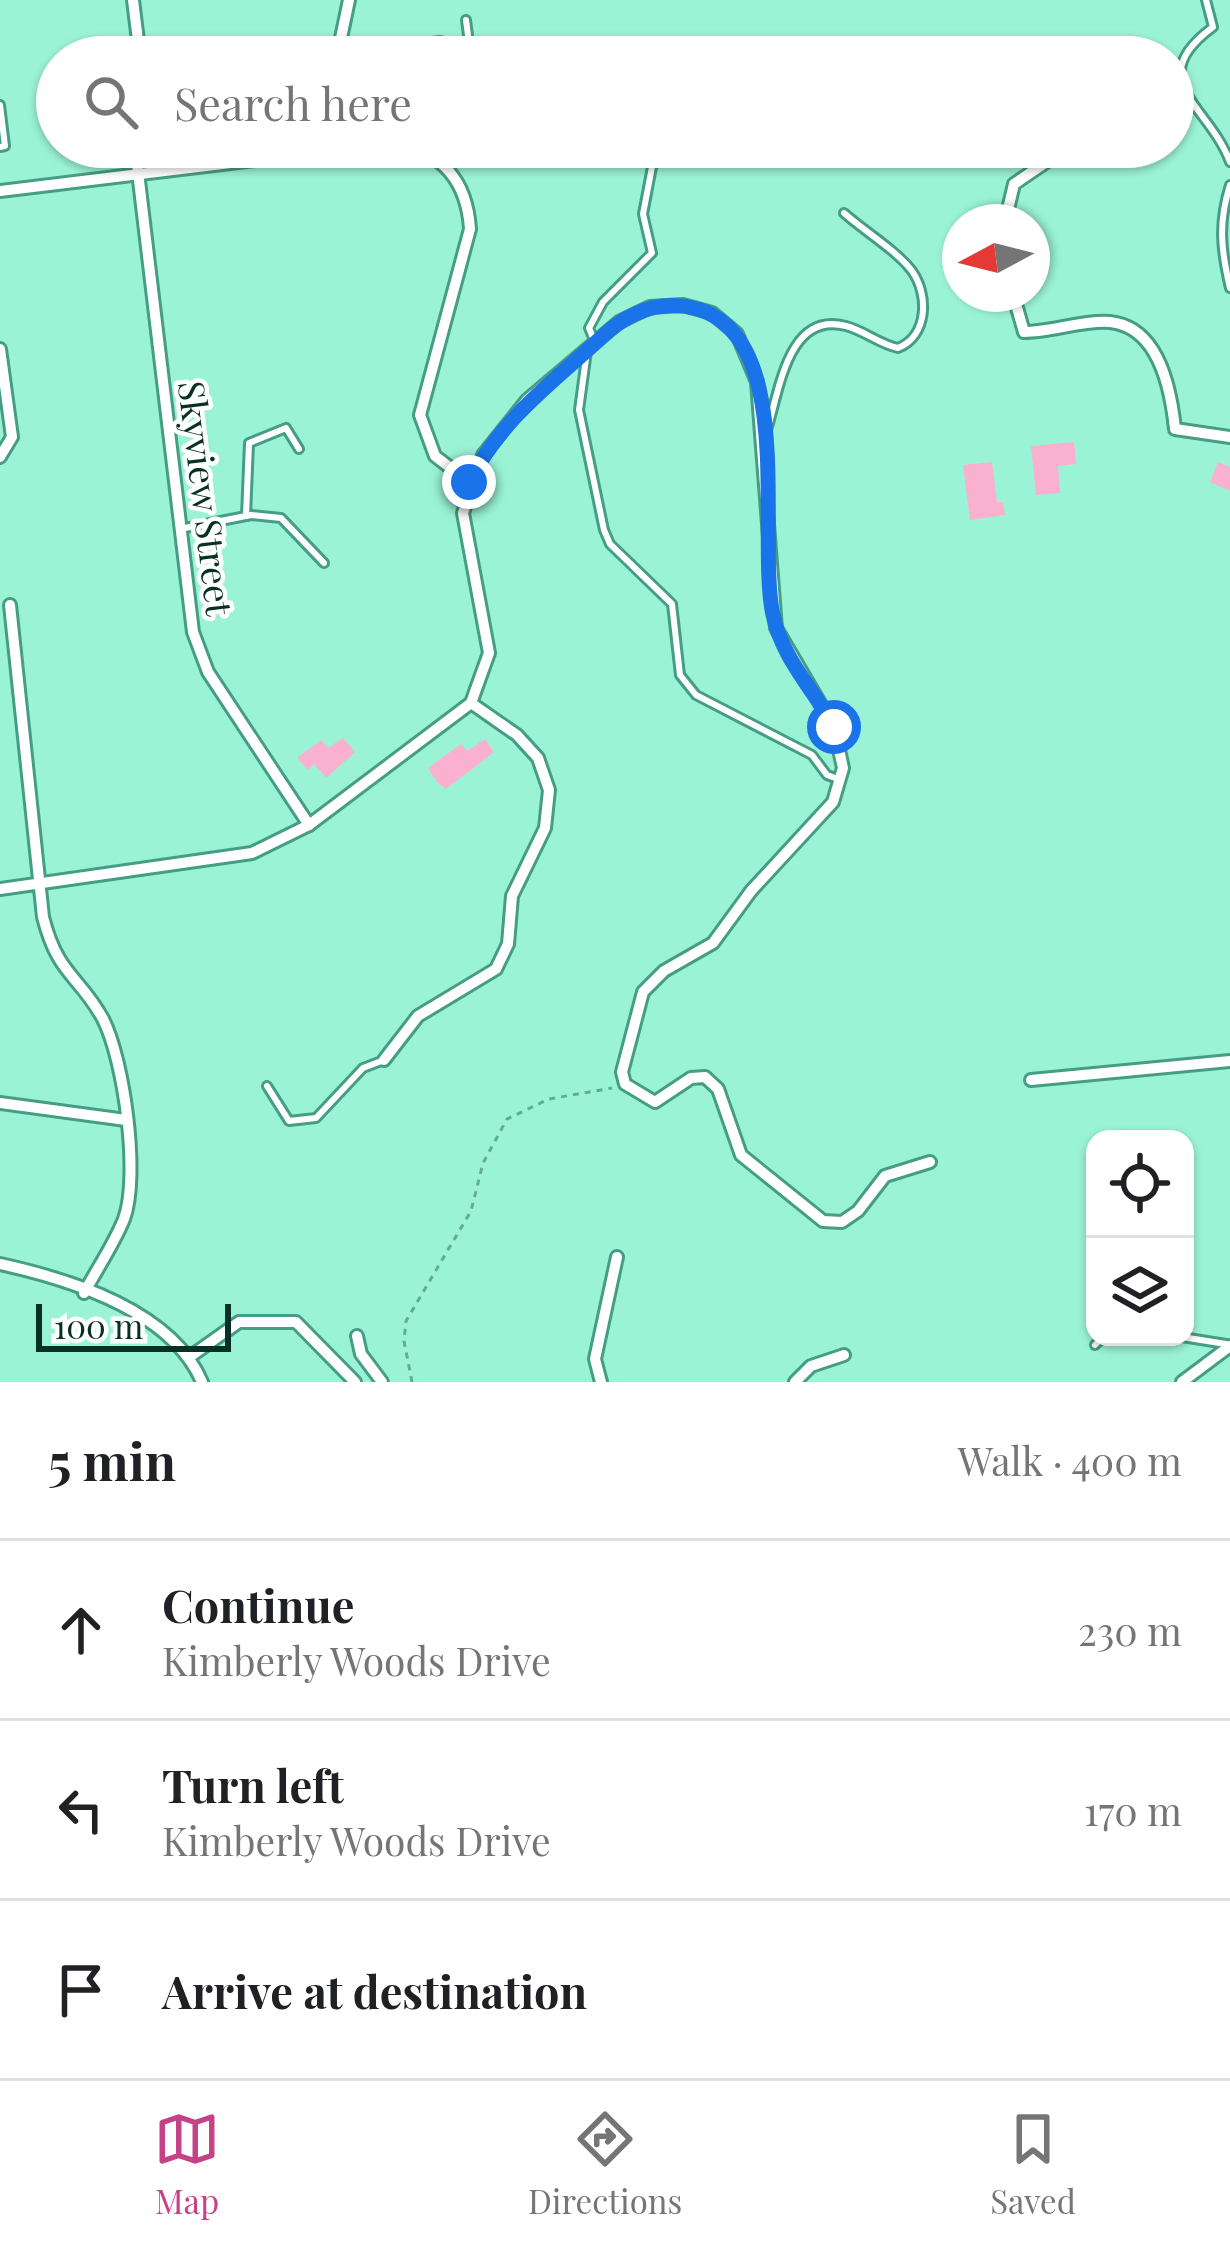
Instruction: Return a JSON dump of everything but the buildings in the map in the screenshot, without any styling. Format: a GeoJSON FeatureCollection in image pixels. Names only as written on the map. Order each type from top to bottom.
{"type":"FeatureCollection","features":[{"type":"Feature","properties":{"kind":"street"},"geometry":{"type":"LineString","coordinates":[[133,0],[137,36]]}},
{"type":"Feature","properties":{"kind":"street"},"geometry":{"type":"LineString","coordinates":[[341,36],[349,0]]}},
{"type":"Feature","properties":{"kind":"street","name":"Skyview Street"},"geometry":{"type":"LineString","coordinates":[[137,168],[199,651],[309,825]]}},
{"type":"Feature","properties":{"kind":"street"},"geometry":{"type":"LineString","coordinates":[[0,191],[184,168]]}},
{"type":"Feature","properties":{"kind":"street"},"geometry":{"type":"LineString","coordinates":[[446,168],[468,200],[470,229],[420,416],[435,456],[469,482]]}},
{"type":"Feature","properties":{"kind":"street"},"geometry":{"type":"LineString","coordinates":[[1009,204],[1014,184],[1038,168]]}},
{"type":"Feature","properties":{"kind":"street"},"geometry":{"type":"LineString","coordinates":[[0,889],[226,859],[309,825],[471,703],[489,653],[465,541],[469,482],[483,455],[527,400],[619,322],[650,307],[682,305],[712,313],[737,334],[752,361],[764,440],[772,611],[786,652],[837,733],[842,780],[833,802],[751,891],[713,943],[664,971],[643,992],[624,1052],[625,1084],[655,1102],[691,1078],[705,1076],[718,1089],[740,1155],[823,1221],[842,1222],[858,1211],[885,1176],[930,1162]]}},
{"type":"Feature","properties":{"kind":"street"},"geometry":{"type":"LineString","coordinates":[[1018,312],[1024,332],[1108,322],[1147,342],[1172,397],[1175,429],[1230,437]]}},
{"type":"Feature","properties":{"kind":"street"},"geometry":{"type":"LineString","coordinates":[[0,349],[12,437],[0,457]]}},
{"type":"Feature","properties":{"kind":"street"},"geometry":{"type":"LineString","coordinates":[[10,604],[53,954],[103,1020],[117,1061],[126,1120],[124,1219],[84,1292]]}},
{"type":"Feature","properties":{"kind":"street"},"geometry":{"type":"LineString","coordinates":[[384,1060],[418,1016],[496,969],[508,944],[512,896],[545,828],[550,790],[538,758],[517,735],[471,703]]}},
{"type":"Feature","properties":{"kind":"street"},"geometry":{"type":"LineString","coordinates":[[1030,1080],[1230,1061]]}},
{"type":"Feature","properties":{"kind":"street"},"geometry":{"type":"LineString","coordinates":[[0,1103],[126,1120]]}},
{"type":"Feature","properties":{"kind":"street"},"geometry":{"type":"LineString","coordinates":[[601,1382],[595,1359],[616,1258]]}},
{"type":"Feature","properties":{"kind":"street"},"geometry":{"type":"LineString","coordinates":[[0,1264],[154,1319],[190,1356],[202,1382]]}},
{"type":"Feature","properties":{"kind":"street"},"geometry":{"type":"LineString","coordinates":[[190,1356],[239,1322],[296,1322],[355,1382]]}},
{"type":"Feature","properties":{"kind":"street"},"geometry":{"type":"LineString","coordinates":[[357,1336],[361,1354],[382,1382]]}},
{"type":"Feature","properties":{"kind":"street"},"geometry":{"type":"LineString","coordinates":[[1182,1382],[1230,1346]]}},
{"type":"Feature","properties":{"kind":"street"},"geometry":{"type":"LineString","coordinates":[[795,1382],[811,1366],[844,1355]]}},
{"type":"Feature","properties":{"kind":"lane"},"geometry":{"type":"LineString","coordinates":[[1194,41],[1213,27],[1206,0]]}},
{"type":"Feature","properties":{"kind":"lane"},"geometry":{"type":"LineString","coordinates":[[466,20],[468,36]]}},
{"type":"Feature","properties":{"kind":"lane"},"geometry":{"type":"LineString","coordinates":[[0,104],[5,146],[0,147]]}},
{"type":"Feature","properties":{"kind":"lane"},"geometry":{"type":"LineString","coordinates":[[1194,104],[1230,162]]}},
{"type":"Feature","properties":{"kind":"lane"},"geometry":{"type":"LineString","coordinates":[[652,168],[643,214],[652,253],[603,302],[590,328],[579,410],[604,530],[610,544],[672,604],[680,675],[696,695],[812,755],[826,775],[842,780]]}},
{"type":"Feature","properties":{"kind":"lane"},"geometry":{"type":"LineString","coordinates":[[1230,185],[1220,245],[1230,288]]}},
{"type":"Feature","properties":{"kind":"lane"},"geometry":{"type":"LineString","coordinates":[[764,440],[789,356],[810,330],[840,324],[898,348],[913,339],[922,324],[923,303],[910,269],[844,213]]}},
{"type":"Feature","properties":{"kind":"lane"},"geometry":{"type":"LineString","coordinates":[[246,516],[249,443],[286,428],[299,449]]}},
{"type":"Feature","properties":{"kind":"lane"},"geometry":{"type":"LineString","coordinates":[[180,529],[246,516],[281,518],[292,524],[324,563]]}},
{"type":"Feature","properties":{"kind":"lane"},"geometry":{"type":"LineString","coordinates":[[267,1086],[289,1121],[316,1118],[363,1068],[384,1060]]}},
{"type":"Feature","properties":{"kind":"lane"},"geometry":{"type":"LineString","coordinates":[[1194,1339],[1230,1346]]}},
{"type":"Feature","properties":{"kind":"path"},"geometry":{"type":"LineString","coordinates":[[412,1382],[404,1341],[406,1321],[471,1211],[483,1163],[507,1119],[550,1099],[625,1084]]}},
{"type":"Feature","properties":{"kind":"route"},"geometry":{"type":"LineString","coordinates":[[469,482],[483,455],[527,400],[619,322],[650,307],[682,305],[712,313],[737,334],[757,382],[776,628],[834,727]]}}]}
